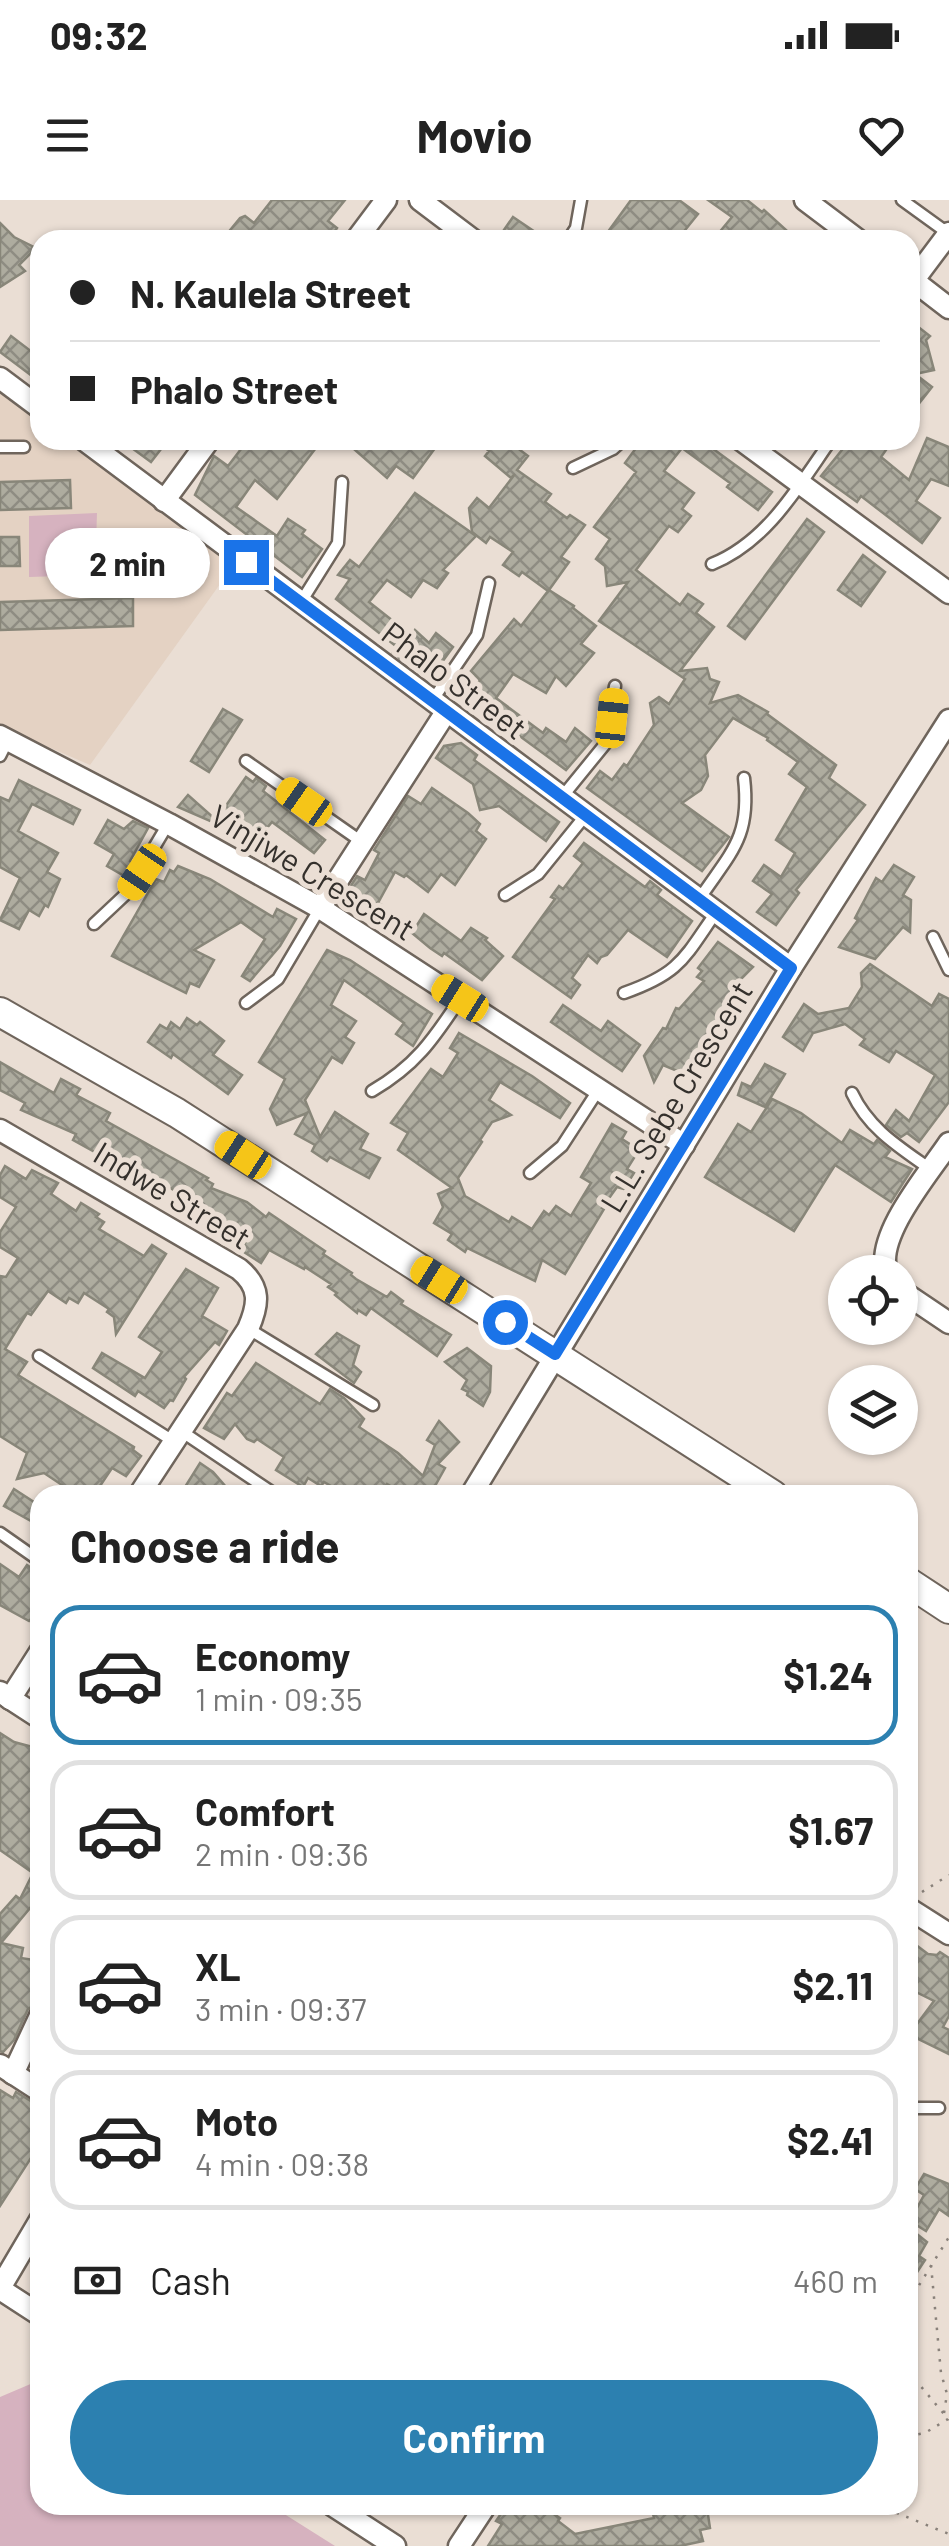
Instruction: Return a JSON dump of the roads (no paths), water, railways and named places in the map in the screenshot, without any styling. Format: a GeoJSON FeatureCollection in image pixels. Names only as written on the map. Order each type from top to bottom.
{"type":"FeatureCollection","features":[{"type":"Feature","properties":{"kind":"street"},"geometry":{"type":"LineString","coordinates":[[364,230],[386,200]]}},
{"type":"Feature","properties":{"kind":"street"},"geometry":{"type":"LineString","coordinates":[[420,200],[460,230]]}},
{"type":"Feature","properties":{"kind":"street"},"geometry":{"type":"LineString","coordinates":[[804,200],[844,230]]}},
{"type":"Feature","properties":{"kind":"street"},"geometry":{"type":"LineString","coordinates":[[920,269],[949,234]]}},
{"type":"Feature","properties":{"kind":"street"},"geometry":{"type":"LineString","coordinates":[[920,287],[949,308]]}},
{"type":"Feature","properties":{"kind":"street"},"geometry":{"type":"LineString","coordinates":[[0,379],[30,401]]}},
{"type":"Feature","properties":{"kind":"street","name":"Phalo Street"},"geometry":{"type":"LineString","coordinates":[[97,450],[791,968]]}},
{"type":"Feature","properties":{"kind":"street"},"geometry":{"type":"LineString","coordinates":[[164,501],[202,450]]}},
{"type":"Feature","properties":{"kind":"street"},"geometry":{"type":"LineString","coordinates":[[754,450],[949,594]]}},
{"type":"Feature","properties":{"kind":"street"},"geometry":{"type":"LineString","coordinates":[[320,908],[438,707]]}},
{"type":"Feature","properties":{"kind":"street","name":"L.L. Sebe Crescent"},"geometry":{"type":"LineString","coordinates":[[477,1485],[791,968],[949,720]]}},
{"type":"Feature","properties":{"kind":"street","name":"Vinjiwe Crescent"},"geometry":{"type":"LineString","coordinates":[[2,744],[169,824],[320,908],[684,1145]]}},
{"type":"Feature","properties":{"kind":"street"},"geometry":{"type":"LineString","coordinates":[[0,1012],[177,1114],[757,1485]]}},
{"type":"Feature","properties":{"kind":"street","name":"Indwe Street"},"geometry":{"type":"LineString","coordinates":[[0,1130],[238,1269],[249,1278],[258,1298],[248,1328]]}},
{"type":"Feature","properties":{"kind":"street"},"geometry":{"type":"LineString","coordinates":[[883,1255],[887,1242],[949,1142]]}},
{"type":"Feature","properties":{"kind":"street"},"geometry":{"type":"LineString","coordinates":[[918,1302],[949,1323]]}},
{"type":"Feature","properties":{"kind":"street"},"geometry":{"type":"LineString","coordinates":[[145,1485],[248,1328]]}},
{"type":"Feature","properties":{"kind":"street"},"geometry":{"type":"LineString","coordinates":[[918,1589],[949,1609]]}},
{"type":"Feature","properties":{"kind":"street"},"geometry":{"type":"LineString","coordinates":[[30,1664],[5,1695],[30,1711]]}},
{"type":"Feature","properties":{"kind":"street"},"geometry":{"type":"LineString","coordinates":[[918,1904],[949,1934]]}},
{"type":"Feature","properties":{"kind":"street"},"geometry":{"type":"LineString","coordinates":[[30,2032],[6,2070],[30,2085]]}},
{"type":"Feature","properties":{"kind":"street"},"geometry":{"type":"LineString","coordinates":[[30,2237],[0,2289],[30,2308]]}},
{"type":"Feature","properties":{"kind":"street"},"geometry":{"type":"LineString","coordinates":[[347,2515],[394,2546]]}},
{"type":"Feature","properties":{"kind":"street"},"geometry":{"type":"LineString","coordinates":[[458,2546],[479,2515]]}},
{"type":"Feature","properties":{"kind":"lane"},"geometry":{"type":"LineString","coordinates":[[575,230],[581,200]]}},
{"type":"Feature","properties":{"kind":"lane"},"geometry":{"type":"LineString","coordinates":[[902,200],[949,234]]}},
{"type":"Feature","properties":{"kind":"lane"},"geometry":{"type":"LineString","coordinates":[[0,447],[24,447]]}},
{"type":"Feature","properties":{"kind":"lane"},"geometry":{"type":"LineString","coordinates":[[573,468],[611,450]]}},
{"type":"Feature","properties":{"kind":"lane"},"geometry":{"type":"LineString","coordinates":[[712,564],[750,544],[824,450]]}},
{"type":"Feature","properties":{"kind":"lane"},"geometry":{"type":"LineString","coordinates":[[301,603],[338,544],[342,482]]}},
{"type":"Feature","properties":{"kind":"lane"},"geometry":{"type":"LineString","coordinates":[[438,707],[477,636],[489,583]]}},
{"type":"Feature","properties":{"kind":"lane"},"geometry":{"type":"LineString","coordinates":[[561,798],[606,742],[615,686]]}},
{"type":"Feature","properties":{"kind":"lane"},"geometry":{"type":"LineString","coordinates":[[246,761],[362,842]]}},
{"type":"Feature","properties":{"kind":"lane"},"geometry":{"type":"LineString","coordinates":[[700,898],[743,831],[744,778]]}},
{"type":"Feature","properties":{"kind":"lane"},"geometry":{"type":"LineString","coordinates":[[505,895],[538,874],[584,816]]}},
{"type":"Feature","properties":{"kind":"lane"},"geometry":{"type":"LineString","coordinates":[[94,924],[127,893],[169,824]]}},
{"type":"Feature","properties":{"kind":"lane"},"geometry":{"type":"LineString","coordinates":[[246,1004],[278,978],[320,908]]}},
{"type":"Feature","properties":{"kind":"lane"},"geometry":{"type":"LineString","coordinates":[[624,992],[665,977],[676,968],[717,911]]}},
{"type":"Feature","properties":{"kind":"lane"},"geometry":{"type":"LineString","coordinates":[[933,937],[949,970]]}},
{"type":"Feature","properties":{"kind":"lane"},"geometry":{"type":"LineString","coordinates":[[372,1092],[421,1055],[460,998]]}},
{"type":"Feature","properties":{"kind":"lane"},"geometry":{"type":"LineString","coordinates":[[530,1173],[562,1146],[599,1088]]}},
{"type":"Feature","properties":{"kind":"lane"},"geometry":{"type":"LineString","coordinates":[[852,1094],[878,1131],[931,1170]]}},
{"type":"Feature","properties":{"kind":"lane"},"geometry":{"type":"LineString","coordinates":[[248,1328],[373,1405]]}},
{"type":"Feature","properties":{"kind":"lane"},"geometry":{"type":"LineString","coordinates":[[39,1356],[259,1485]]}},
{"type":"Feature","properties":{"kind":"lane"},"geometry":{"type":"LineString","coordinates":[[0,1533],[30,1554]]}},
{"type":"Feature","properties":{"kind":"lane"},"geometry":{"type":"LineString","coordinates":[[918,2108],[939,2108]]}}]}
